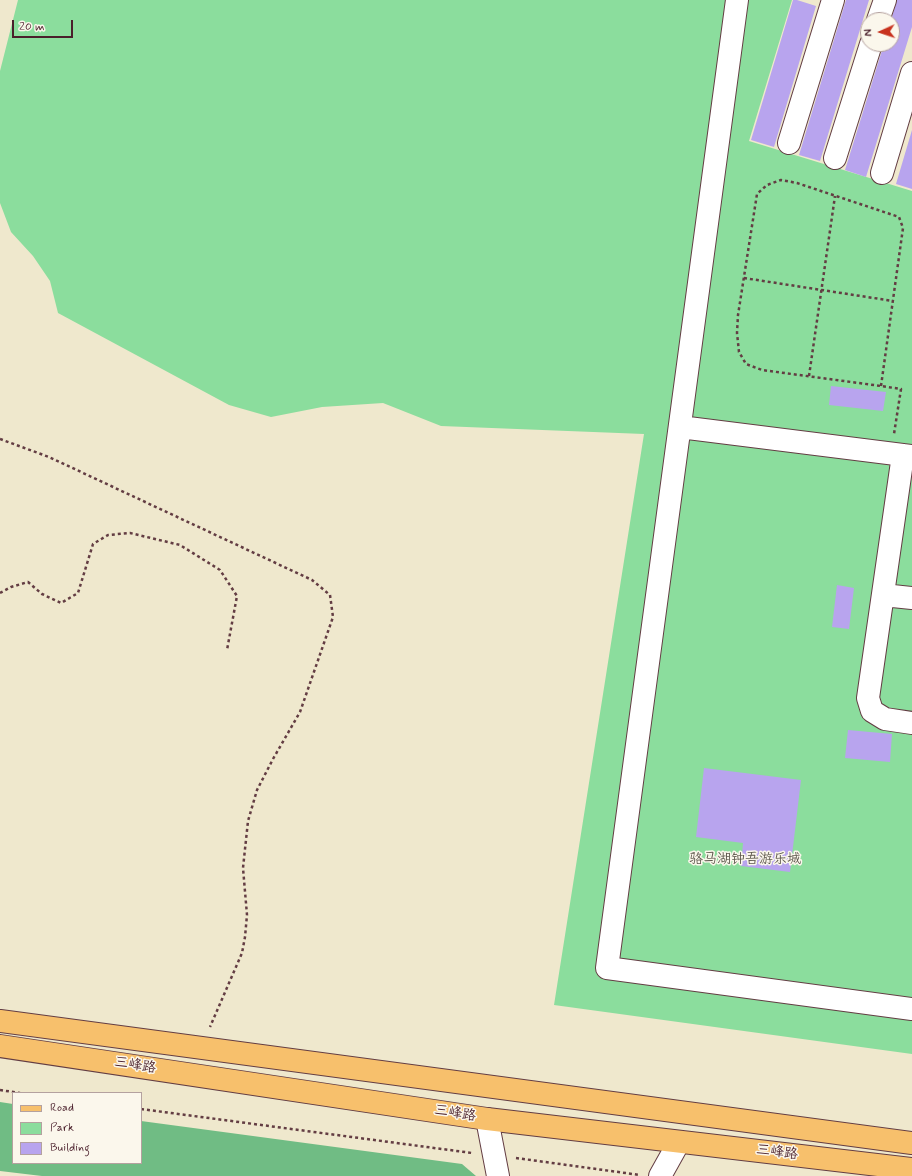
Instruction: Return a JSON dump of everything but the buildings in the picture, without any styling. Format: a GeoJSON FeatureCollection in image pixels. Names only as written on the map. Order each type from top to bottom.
{"type":"FeatureCollection","features":[{"type":"Feature","properties":{"kind":"main road","name":"三峰路"},"geometry":{"type":"LineString","coordinates":[[0,1021],[912,1143]]}},
{"type":"Feature","properties":{"kind":"main road","name":"三峰路"},"geometry":{"type":"LineString","coordinates":[[0,1046],[487,1119],[912,1169]]}},
{"type":"Feature","properties":{"kind":"street"},"geometry":{"type":"LineString","coordinates":[[737,0],[607,968],[912,1009]]}},
{"type":"Feature","properties":{"kind":"street"},"geometry":{"type":"LineString","coordinates":[[789,143],[833,0]]}},
{"type":"Feature","properties":{"kind":"street"},"geometry":{"type":"LineString","coordinates":[[881,12],[885,0]]}},
{"type":"Feature","properties":{"kind":"street"},"geometry":{"type":"LineString","coordinates":[[835,158],[868,52]]}},
{"type":"Feature","properties":{"kind":"street"},"geometry":{"type":"LineString","coordinates":[[882,173],[912,74]]}},
{"type":"Feature","properties":{"kind":"street"},"geometry":{"type":"LineString","coordinates":[[680,427],[902,455],[868,698],[872,711],[885,719],[912,723]]}},
{"type":"Feature","properties":{"kind":"street"},"geometry":{"type":"LineString","coordinates":[[883,595],[912,598]]}},
{"type":"Feature","properties":{"kind":"street"},"geometry":{"type":"LineString","coordinates":[[487,1119],[496,1166]]}},
{"type":"Feature","properties":{"kind":"street"},"geometry":{"type":"LineString","coordinates":[[651,1176],[679,1142]]}},
{"type":"Feature","properties":{"kind":"path"},"geometry":{"type":"LineString","coordinates":[[881,386],[903,228],[899,216],[797,183],[781,180],[767,185],[757,194],[738,314],[737,333],[739,352],[746,364],[762,370],[901,389],[902,455]]}},
{"type":"Feature","properties":{"kind":"path"},"geometry":{"type":"LineString","coordinates":[[809,376],[835,196]]}},
{"type":"Feature","properties":{"kind":"path"},"geometry":{"type":"LineString","coordinates":[[744,278],[893,300]]}},
{"type":"Feature","properties":{"kind":"path"},"geometry":{"type":"LineString","coordinates":[[0,439],[49,457],[312,580],[330,595],[333,617],[300,712],[257,790],[248,821],[243,868],[247,915],[242,953],[210,1027]]}},
{"type":"Feature","properties":{"kind":"path"},"geometry":{"type":"LineString","coordinates":[[0,593],[11,587],[28,582],[42,594],[61,602],[78,593],[93,544],[108,535],[130,533],[180,545],[220,570],[237,596],[227,650]]}},
{"type":"Feature","properties":{"kind":"path"},"geometry":{"type":"LineString","coordinates":[[0,1090],[13,1092]]}},
{"type":"Feature","properties":{"kind":"path"},"geometry":{"type":"LineString","coordinates":[[142,1109],[496,1166],[651,1176]]}},
{"type":"Feature","properties":{"kind":"green space","name":"骆马湖钟吾游乐城"},"geometry":{"type":"Polygon","coordinates":[[[18,0],[792,0],[749,141],[912,191],[912,1054],[554,1005],[644,434],[441,426],[383,403],[322,407],[271,417],[229,405],[58,313],[50,281],[33,256],[11,232],[0,203],[0,71],[18,0]]]}},
{"type":"Feature","properties":{"kind":"green space"},"geometry":{"type":"Polygon","coordinates":[[[0,1102],[12,1104],[12,1164],[142,1164],[142,1121],[462,1164],[476,1176],[42,1176],[0,1171],[0,1102]]]}}]}
